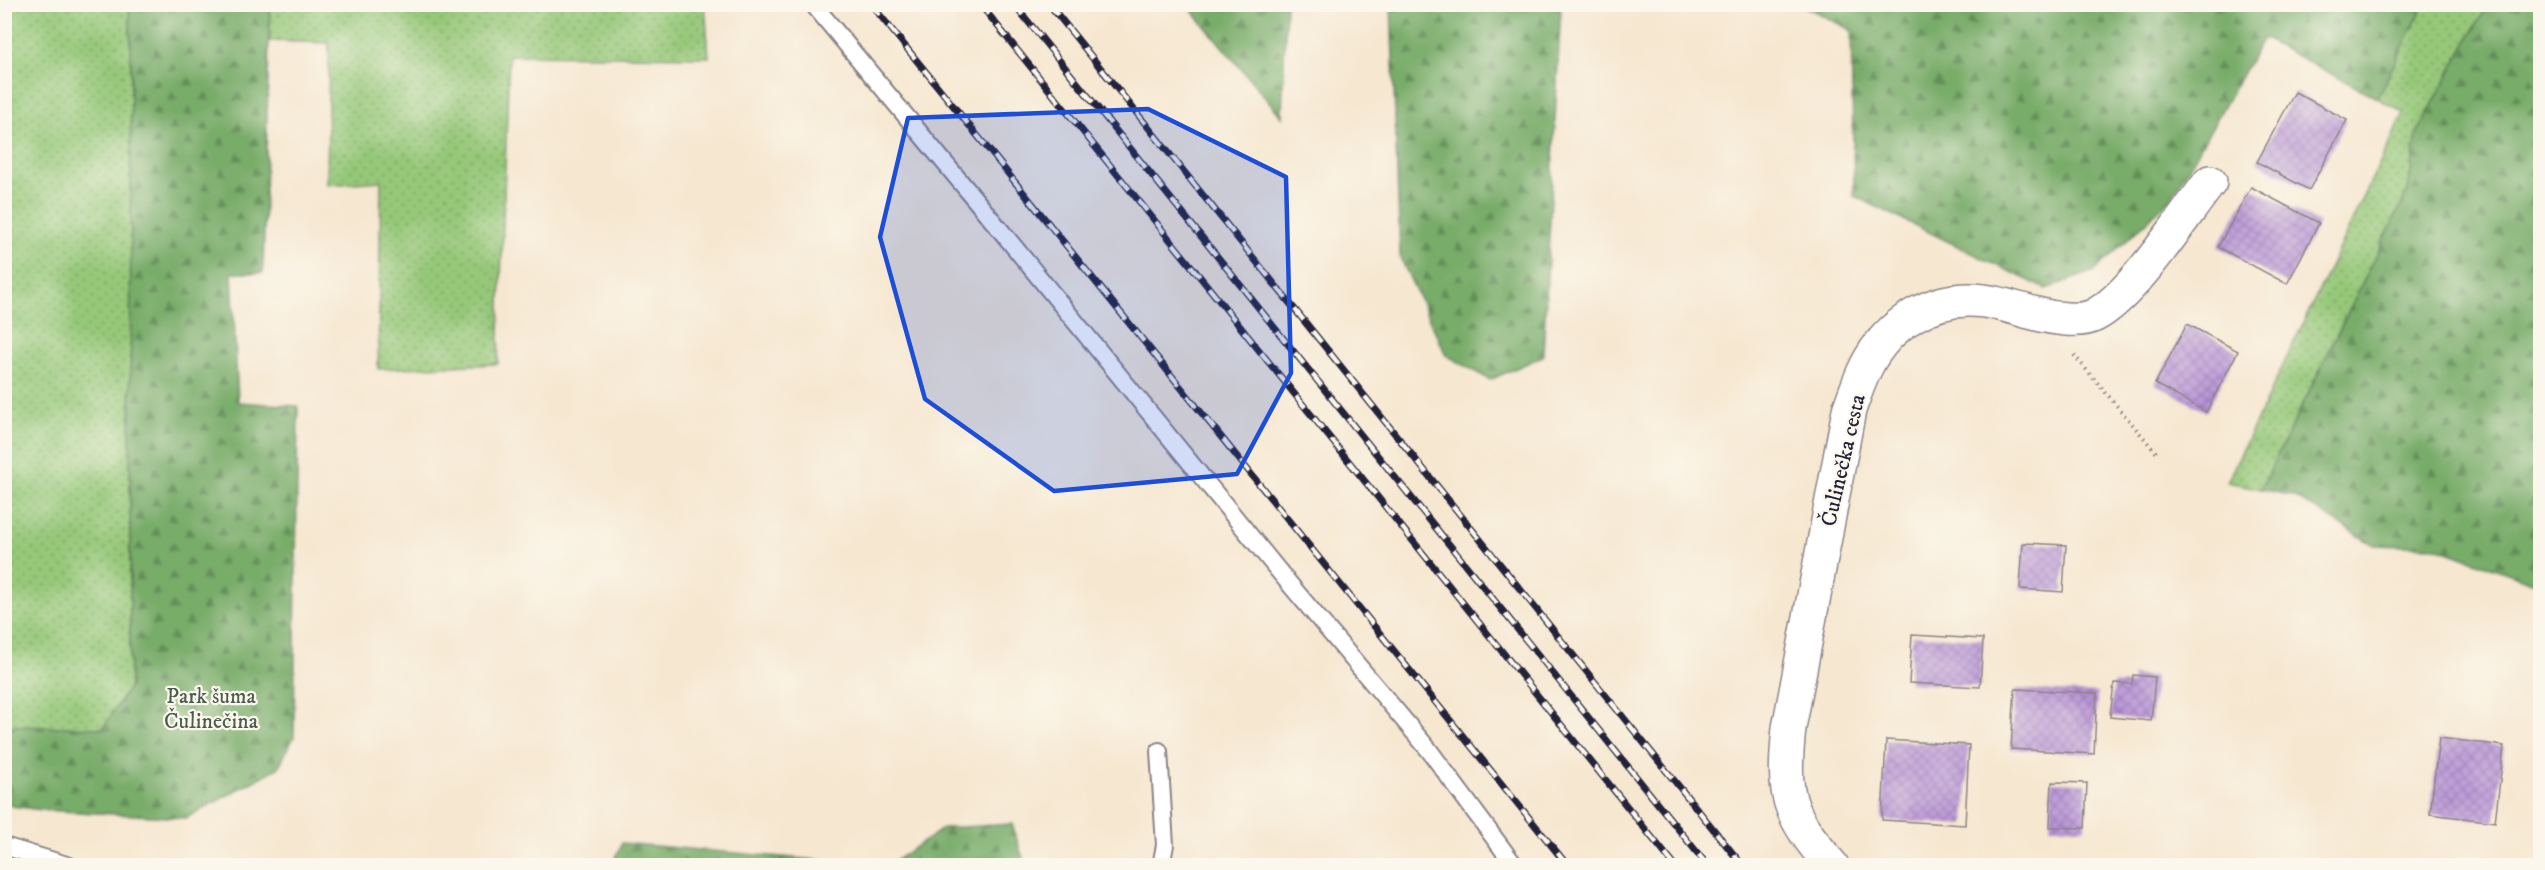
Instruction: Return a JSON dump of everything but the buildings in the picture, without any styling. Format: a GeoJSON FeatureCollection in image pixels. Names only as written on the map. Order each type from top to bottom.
{"type":"FeatureCollection","features":[{"type":"Feature","properties":{"kind":"street","name":"Čulinečka cesta"},"geometry":{"type":"LineString","coordinates":[[1832,866],[1803,831],[1787,795],[1786,759],[1789,728],[1849,410],[1866,366],[1886,338],[1919,310],[1948,301],[1983,300],[2045,316],[2067,319],[2094,316],[2128,288],[2210,182]]}},
{"type":"Feature","properties":{"kind":"lane"},"geometry":{"type":"LineString","coordinates":[[813,4],[1282,575],[1429,750],[1515,866]]}},
{"type":"Feature","properties":{"kind":"lane"},"geometry":{"type":"LineString","coordinates":[[1159,751],[1165,845],[1161,866]]}},
{"type":"Feature","properties":{"kind":"lane"},"geometry":{"type":"LineString","coordinates":[[4,846],[70,866]]}},
{"type":"Feature","properties":{"kind":"path"},"geometry":{"type":"LineString","coordinates":[[2045,316],[2081,364],[2159,456]]}},
{"type":"Feature","properties":{"kind":"highlighted area"},"geometry":{"type":"Polygon","coordinates":[[[1148,109],[1286,177],[1291,373],[1237,474],[1054,491],[925,399],[880,237],[908,118],[1148,109]]]}},
{"type":"Feature","properties":{"kind":"green space"},"geometry":{"type":"Polygon","coordinates":[[[4,5],[129,5],[131,47],[130,686],[103,728],[8,726],[5,728],[4,5]]]}},
{"type":"Feature","properties":{"kind":"green space","name":"Park šuma Čulinečina"},"geometry":{"type":"Polygon","coordinates":[[[129,5],[270,5],[263,273],[232,273],[238,402],[298,406],[294,737],[278,768],[186,818],[41,810],[5,805],[5,728],[8,726],[103,728],[130,686],[131,47],[129,5]]]}},
{"type":"Feature","properties":{"kind":"green space"},"geometry":{"type":"Polygon","coordinates":[[[270,5],[705,5],[709,57],[509,55],[498,364],[378,369],[381,181],[327,185],[329,43],[270,41],[270,5]]]}},
{"type":"Feature","properties":{"kind":"green space"},"geometry":{"type":"Polygon","coordinates":[[[1187,5],[1286,5],[1282,117],[1187,5]]]}},
{"type":"Feature","properties":{"kind":"green space"},"geometry":{"type":"Polygon","coordinates":[[[1391,5],[1561,5],[1543,356],[1490,380],[1446,355],[1400,257],[1391,5]]]}},
{"type":"Feature","properties":{"kind":"green space"},"geometry":{"type":"Polygon","coordinates":[[[1802,5],[2424,5],[2377,98],[2263,38],[2171,199],[2094,271],[2046,289],[1854,196],[1851,30],[1802,5]]]}},
{"type":"Feature","properties":{"kind":"green space"},"geometry":{"type":"Polygon","coordinates":[[[2424,5],[2487,5],[2417,133],[2408,191],[2261,489],[2227,482],[2404,113],[2377,98],[2424,5]]]}},
{"type":"Feature","properties":{"kind":"green space"},"geometry":{"type":"Polygon","coordinates":[[[2487,5],[2540,5],[2540,585],[2436,547],[2374,545],[2294,496],[2261,489],[2408,191],[2417,133],[2487,5]]]}},
{"type":"Feature","properties":{"kind":"green space"},"geometry":{"type":"Polygon","coordinates":[[[1012,824],[1025,865],[889,865],[944,828],[1012,824]]]}},
{"type":"Feature","properties":{"kind":"green space"},"geometry":{"type":"Polygon","coordinates":[[[622,843],[874,865],[612,865],[622,843]]]}},
{"type":"Feature","properties":{"kind":"railway"},"geometry":{"type":"LineString","coordinates":[[871,4],[1568,866]]}},
{"type":"Feature","properties":{"kind":"railway"},"geometry":{"type":"LineString","coordinates":[[980,4],[1675,866]]}},
{"type":"Feature","properties":{"kind":"railway"},"geometry":{"type":"LineString","coordinates":[[1014,4],[1708,866]]}},
{"type":"Feature","properties":{"kind":"railway"},"geometry":{"type":"LineString","coordinates":[[1049,4],[1743,866]]}}]}
